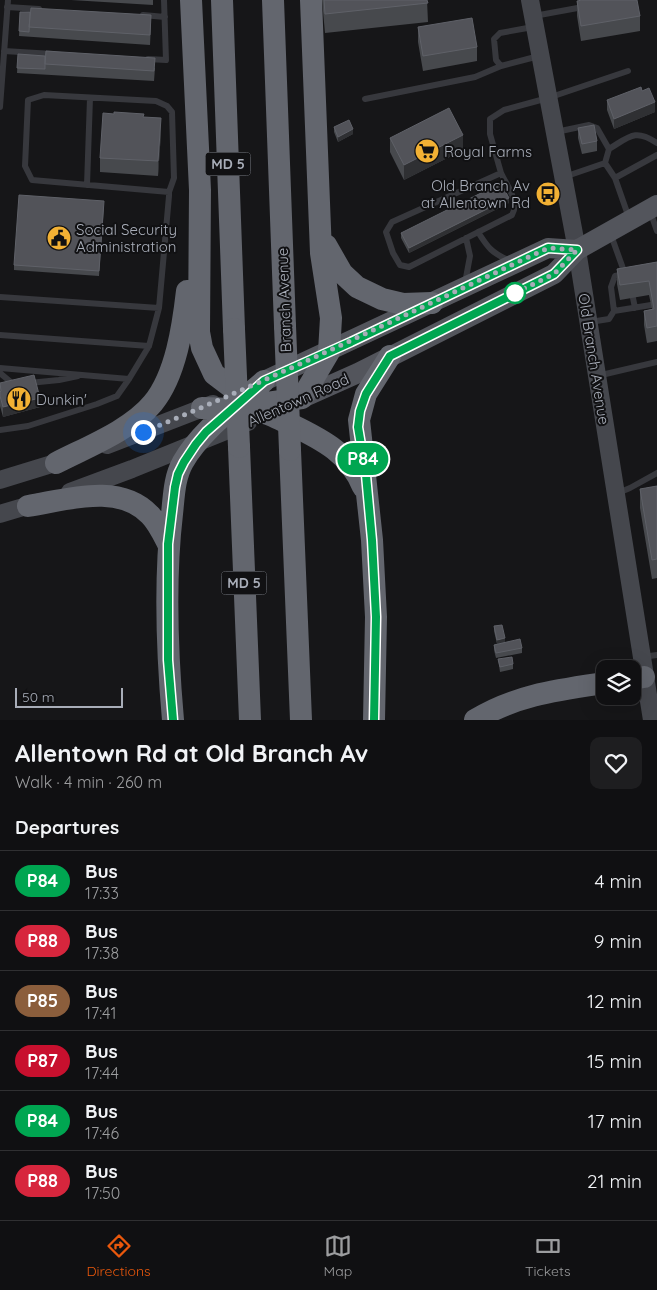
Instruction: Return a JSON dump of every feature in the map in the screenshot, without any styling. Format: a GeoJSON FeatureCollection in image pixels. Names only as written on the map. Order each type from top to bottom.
{"type":"FeatureCollection","features":[{"type":"Feature","properties":{"kind":"highway"},"geometry":{"type":"LineString","coordinates":[[191,0],[201,250],[199,332],[205,355],[214,374],[239,399],[321,439],[338,451],[356,472],[367,497]]}},
{"type":"Feature","properties":{"kind":"highway","name":"MD 5"},"geometry":{"type":"LineString","coordinates":[[222,0],[250,720]]}},
{"type":"Feature","properties":{"kind":"highway","name":"Branch Avenue"},"geometry":{"type":"LineString","coordinates":[[273,0],[301,720]]}},
{"type":"Feature","properties":{"kind":"highway"},"geometry":{"type":"LineString","coordinates":[[202,408],[239,399],[267,403],[302,398],[328,352],[331,318],[321,253],[311,0]]}},
{"type":"Feature","properties":{"kind":"highway"},"geometry":{"type":"LineString","coordinates":[[56,463],[134,420],[154,403],[167,379],[173,362],[186,298],[198,145]]}},
{"type":"Feature","properties":{"kind":"highway"},"geometry":{"type":"LineString","coordinates":[[321,236],[342,273],[357,287],[382,299],[403,304],[432,303]]}},
{"type":"Feature","properties":{"kind":"highway"},"geometry":{"type":"LineString","coordinates":[[374,720],[376,617],[372,540],[366,475],[359,437],[359,420],[366,394],[390,356]]}},
{"type":"Feature","properties":{"kind":"highway"},"geometry":{"type":"LineString","coordinates":[[173,720],[168,660],[168,544],[178,474],[196,444],[206,432],[239,399],[264,381]]}},
{"type":"Feature","properties":{"kind":"highway"},"geometry":{"type":"LineString","coordinates":[[28,506],[87,496],[111,495],[132,501],[142,507],[150,514],[168,544]]}},
{"type":"Feature","properties":{"kind":"highway"},"geometry":{"type":"LineString","coordinates":[[475,720],[486,713],[521,698],[554,690],[596,684]]}},
{"type":"Feature","properties":{"kind":"main road","name":"Old Branch Avenue"},"geometry":{"type":"LineString","coordinates":[[532,14],[577,250],[652,720]]}},
{"type":"Feature","properties":{"kind":"main road","name":"Allentown Road"},"geometry":{"type":"LineString","coordinates":[[0,514],[98,482],[196,444],[302,398],[554,274],[577,250],[653,207]]}},
{"type":"Feature","properties":{"kind":"main road","name":"Allentown Road"},"geometry":{"type":"LineString","coordinates":[[264,381],[548,248],[577,250]]}},
{"type":"Feature","properties":{"kind":"main road"},"geometry":{"type":"LineString","coordinates":[[0,480],[128,438],[202,408]]}},
{"type":"Feature","properties":{"kind":"lane"},"geometry":{"type":"LineString","coordinates":[[137,58],[166,60],[164,0]]}},
{"type":"Feature","properties":{"kind":"lane"},"geometry":{"type":"LineString","coordinates":[[0,107],[7,4],[46,10]]}},
{"type":"Feature","properties":{"kind":"lane"},"geometry":{"type":"LineString","coordinates":[[501,66],[496,60],[494,40],[500,34],[532,14],[587,6]]}},
{"type":"Feature","properties":{"kind":"lane"},"geometry":{"type":"LineString","coordinates":[[135,15],[164,17]]}},
{"type":"Feature","properties":{"kind":"lane"},"geometry":{"type":"LineString","coordinates":[[4,51],[61,54]]}},
{"type":"Feature","properties":{"kind":"lane"},"geometry":{"type":"LineString","coordinates":[[365,99],[475,77],[501,66],[540,56]]}},
{"type":"Feature","properties":{"kind":"lane"},"geometry":{"type":"LineString","coordinates":[[501,173],[392,222],[386,232],[393,253],[400,265],[409,267],[512,214],[516,208],[501,173],[490,134],[490,119],[504,110],[548,98],[628,71]]}},
{"type":"Feature","properties":{"kind":"lane"},"geometry":{"type":"LineString","coordinates":[[0,430],[28,426],[117,396],[129,379],[149,346],[159,308],[169,192],[174,178],[172,112],[167,106],[156,101],[44,95],[28,100],[25,166],[32,180],[169,192]]}},
{"type":"Feature","properties":{"kind":"lane"},"geometry":{"type":"LineString","coordinates":[[87,185],[90,98]]}},
{"type":"Feature","properties":{"kind":"lane"},"geometry":{"type":"LineString","coordinates":[[554,132],[589,125],[597,128],[609,149]]}},
{"type":"Feature","properties":{"kind":"lane"},"geometry":{"type":"LineString","coordinates":[[630,221],[615,178],[605,163],[609,149],[634,134],[641,135],[657,143]]}},
{"type":"Feature","properties":{"kind":"lane"},"geometry":{"type":"LineString","coordinates":[[615,178],[657,155]]}},
{"type":"Feature","properties":{"kind":"lane"},"geometry":{"type":"LineString","coordinates":[[562,177],[605,163]]}},
{"type":"Feature","properties":{"kind":"lane"},"geometry":{"type":"LineString","coordinates":[[653,207],[657,231]]}},
{"type":"Feature","properties":{"kind":"lane"},"geometry":{"type":"LineString","coordinates":[[478,232],[496,255],[515,264]]}},
{"type":"Feature","properties":{"kind":"lane"},"geometry":{"type":"LineString","coordinates":[[610,232],[629,272],[630,282]]}},
{"type":"Feature","properties":{"kind":"lane"},"geometry":{"type":"LineString","coordinates":[[464,288],[470,256],[466,238]]}},
{"type":"Feature","properties":{"kind":"lane"},"geometry":{"type":"LineString","coordinates":[[588,323],[609,319],[614,311],[611,287],[615,276],[629,272]]}},
{"type":"Feature","properties":{"kind":"lane"},"geometry":{"type":"LineString","coordinates":[[0,297],[159,308]]}},
{"type":"Feature","properties":{"kind":"lane"},"geometry":{"type":"LineString","coordinates":[[633,298],[635,308]]}},
{"type":"Feature","properties":{"kind":"lane"},"geometry":{"type":"LineString","coordinates":[[614,311],[651,305]]}},
{"type":"Feature","properties":{"kind":"lane"},"geometry":{"type":"LineString","coordinates":[[0,336],[149,346]]}},
{"type":"Feature","properties":{"kind":"lane"},"geometry":{"type":"LineString","coordinates":[[596,376],[657,362]]}},
{"type":"Feature","properties":{"kind":"lane"},"geometry":{"type":"LineString","coordinates":[[0,368],[129,379]]}},
{"type":"Feature","properties":{"kind":"lane"},"geometry":{"type":"LineString","coordinates":[[0,373],[12,383],[22,385],[84,375]]}},
{"type":"Feature","properties":{"kind":"lane"},"geometry":{"type":"LineString","coordinates":[[615,494],[657,473]]}},
{"type":"Feature","properties":{"kind":"building"},"geometry":{"type":"Polygon","coordinates":[[[324,0],[427,0],[428,3],[325,14],[324,0]]]}},
{"type":"Feature","properties":{"kind":"building"},"geometry":{"type":"Polygon","coordinates":[[[637,0],[640,16],[581,26],[577,1],[637,0]]]}},
{"type":"Feature","properties":{"kind":"building"},"geometry":{"type":"Polygon","coordinates":[[[31,8],[151,15],[150,35],[29,27],[31,8]]]}},
{"type":"Feature","properties":{"kind":"building"},"geometry":{"type":"Polygon","coordinates":[[[20,12],[30,12],[29,32],[19,31],[20,12]]]}},
{"type":"Feature","properties":{"kind":"building"},"geometry":{"type":"Polygon","coordinates":[[[472,18],[477,47],[423,56],[418,27],[472,18]]]}},
{"type":"Feature","properties":{"kind":"building"},"geometry":{"type":"Polygon","coordinates":[[[46,51],[155,58],[154,71],[45,64],[46,51]]]}},
{"type":"Feature","properties":{"kind":"building"},"geometry":{"type":"Polygon","coordinates":[[[18,54],[45,56],[45,69],[17,68],[18,54]]]}},
{"type":"Feature","properties":{"kind":"building"},"geometry":{"type":"Polygon","coordinates":[[[641,87],[642,91],[649,88],[655,102],[614,119],[607,100],[641,87]]]}},
{"type":"Feature","properties":{"kind":"building"},"geometry":{"type":"Polygon","coordinates":[[[449,108],[463,135],[404,165],[390,138],[449,108]]]}},
{"type":"Feature","properties":{"kind":"building"},"geometry":{"type":"Polygon","coordinates":[[[114,112],[144,114],[143,117],[161,118],[158,161],[100,158],[103,113],[114,114],[114,112]]]}},
{"type":"Feature","properties":{"kind":"building"},"geometry":{"type":"Polygon","coordinates":[[[349,120],[353,129],[338,137],[334,127],[349,120]]]}},
{"type":"Feature","properties":{"kind":"building"},"geometry":{"type":"Polygon","coordinates":[[[594,125],[597,141],[582,144],[578,128],[594,125]]]}},
{"type":"Feature","properties":{"kind":"building","name":"Royal Farms"},"geometry":{"type":"Polygon","coordinates":[[[501,183],[509,198],[409,248],[401,233],[501,183]]]}},
{"type":"Feature","properties":{"kind":"building","name":"Social Security Administration"},"geometry":{"type":"Polygon","coordinates":[[[19,195],[104,201],[99,271],[14,265],[19,195]]]}},
{"type":"Feature","properties":{"kind":"building"},"geometry":{"type":"Polygon","coordinates":[[[657,262],[657,326],[647,328],[644,311],[654,309],[649,281],[620,285],[617,269],[657,262]]]}},
{"type":"Feature","properties":{"kind":"building"},"geometry":{"type":"Polygon","coordinates":[[[34,375],[40,398],[3,407],[0,396],[0,383],[34,375]]]}},
{"type":"Feature","properties":{"kind":"building"},"geometry":{"type":"Polygon","coordinates":[[[657,486],[657,559],[652,560],[640,489],[657,486]]]}},
{"type":"Feature","properties":{"kind":"building"},"geometry":{"type":"Polygon","coordinates":[[[502,625],[505,638],[497,640],[494,626],[502,625]]]}},
{"type":"Feature","properties":{"kind":"building"},"geometry":{"type":"Polygon","coordinates":[[[520,639],[522,648],[496,653],[494,645],[520,639]]]}},
{"type":"Feature","properties":{"kind":"building"},"geometry":{"type":"Polygon","coordinates":[[[512,657],[513,664],[500,667],[498,659],[512,657]]]}},
{"type":"Feature","properties":{"kind":"bus line","name":"P84"},"geometry":{"type":"LineString","coordinates":[[173,720],[168,660],[168,544],[178,474],[184,462],[206,432],[264,381],[351,342],[548,248],[577,250],[554,274],[390,356],[366,394],[360,411],[358,427],[366,475],[372,540],[376,617],[374,720]]}},
{"type":"Feature","properties":{"kind":"place","name":"Royal Farms"},"geometry":{"type":"Point","coordinates":[427,151]}},
{"type":"Feature","properties":{"kind":"place","name":"Old Branch Av at Allentown Rd"},"geometry":{"type":"Point","coordinates":[548,194]}},
{"type":"Feature","properties":{"kind":"place","name":"Social Security Administration"},"geometry":{"type":"Point","coordinates":[59,238]}},
{"type":"Feature","properties":{"kind":"place","name":"Dunkin'"},"geometry":{"type":"Point","coordinates":[19,399]}},
{"type":"Feature","properties":{"kind":"route"},"geometry":{"type":"LineString","coordinates":[[143,432],[239,393],[548,248],[577,250],[554,274],[515,293]]}}]}
